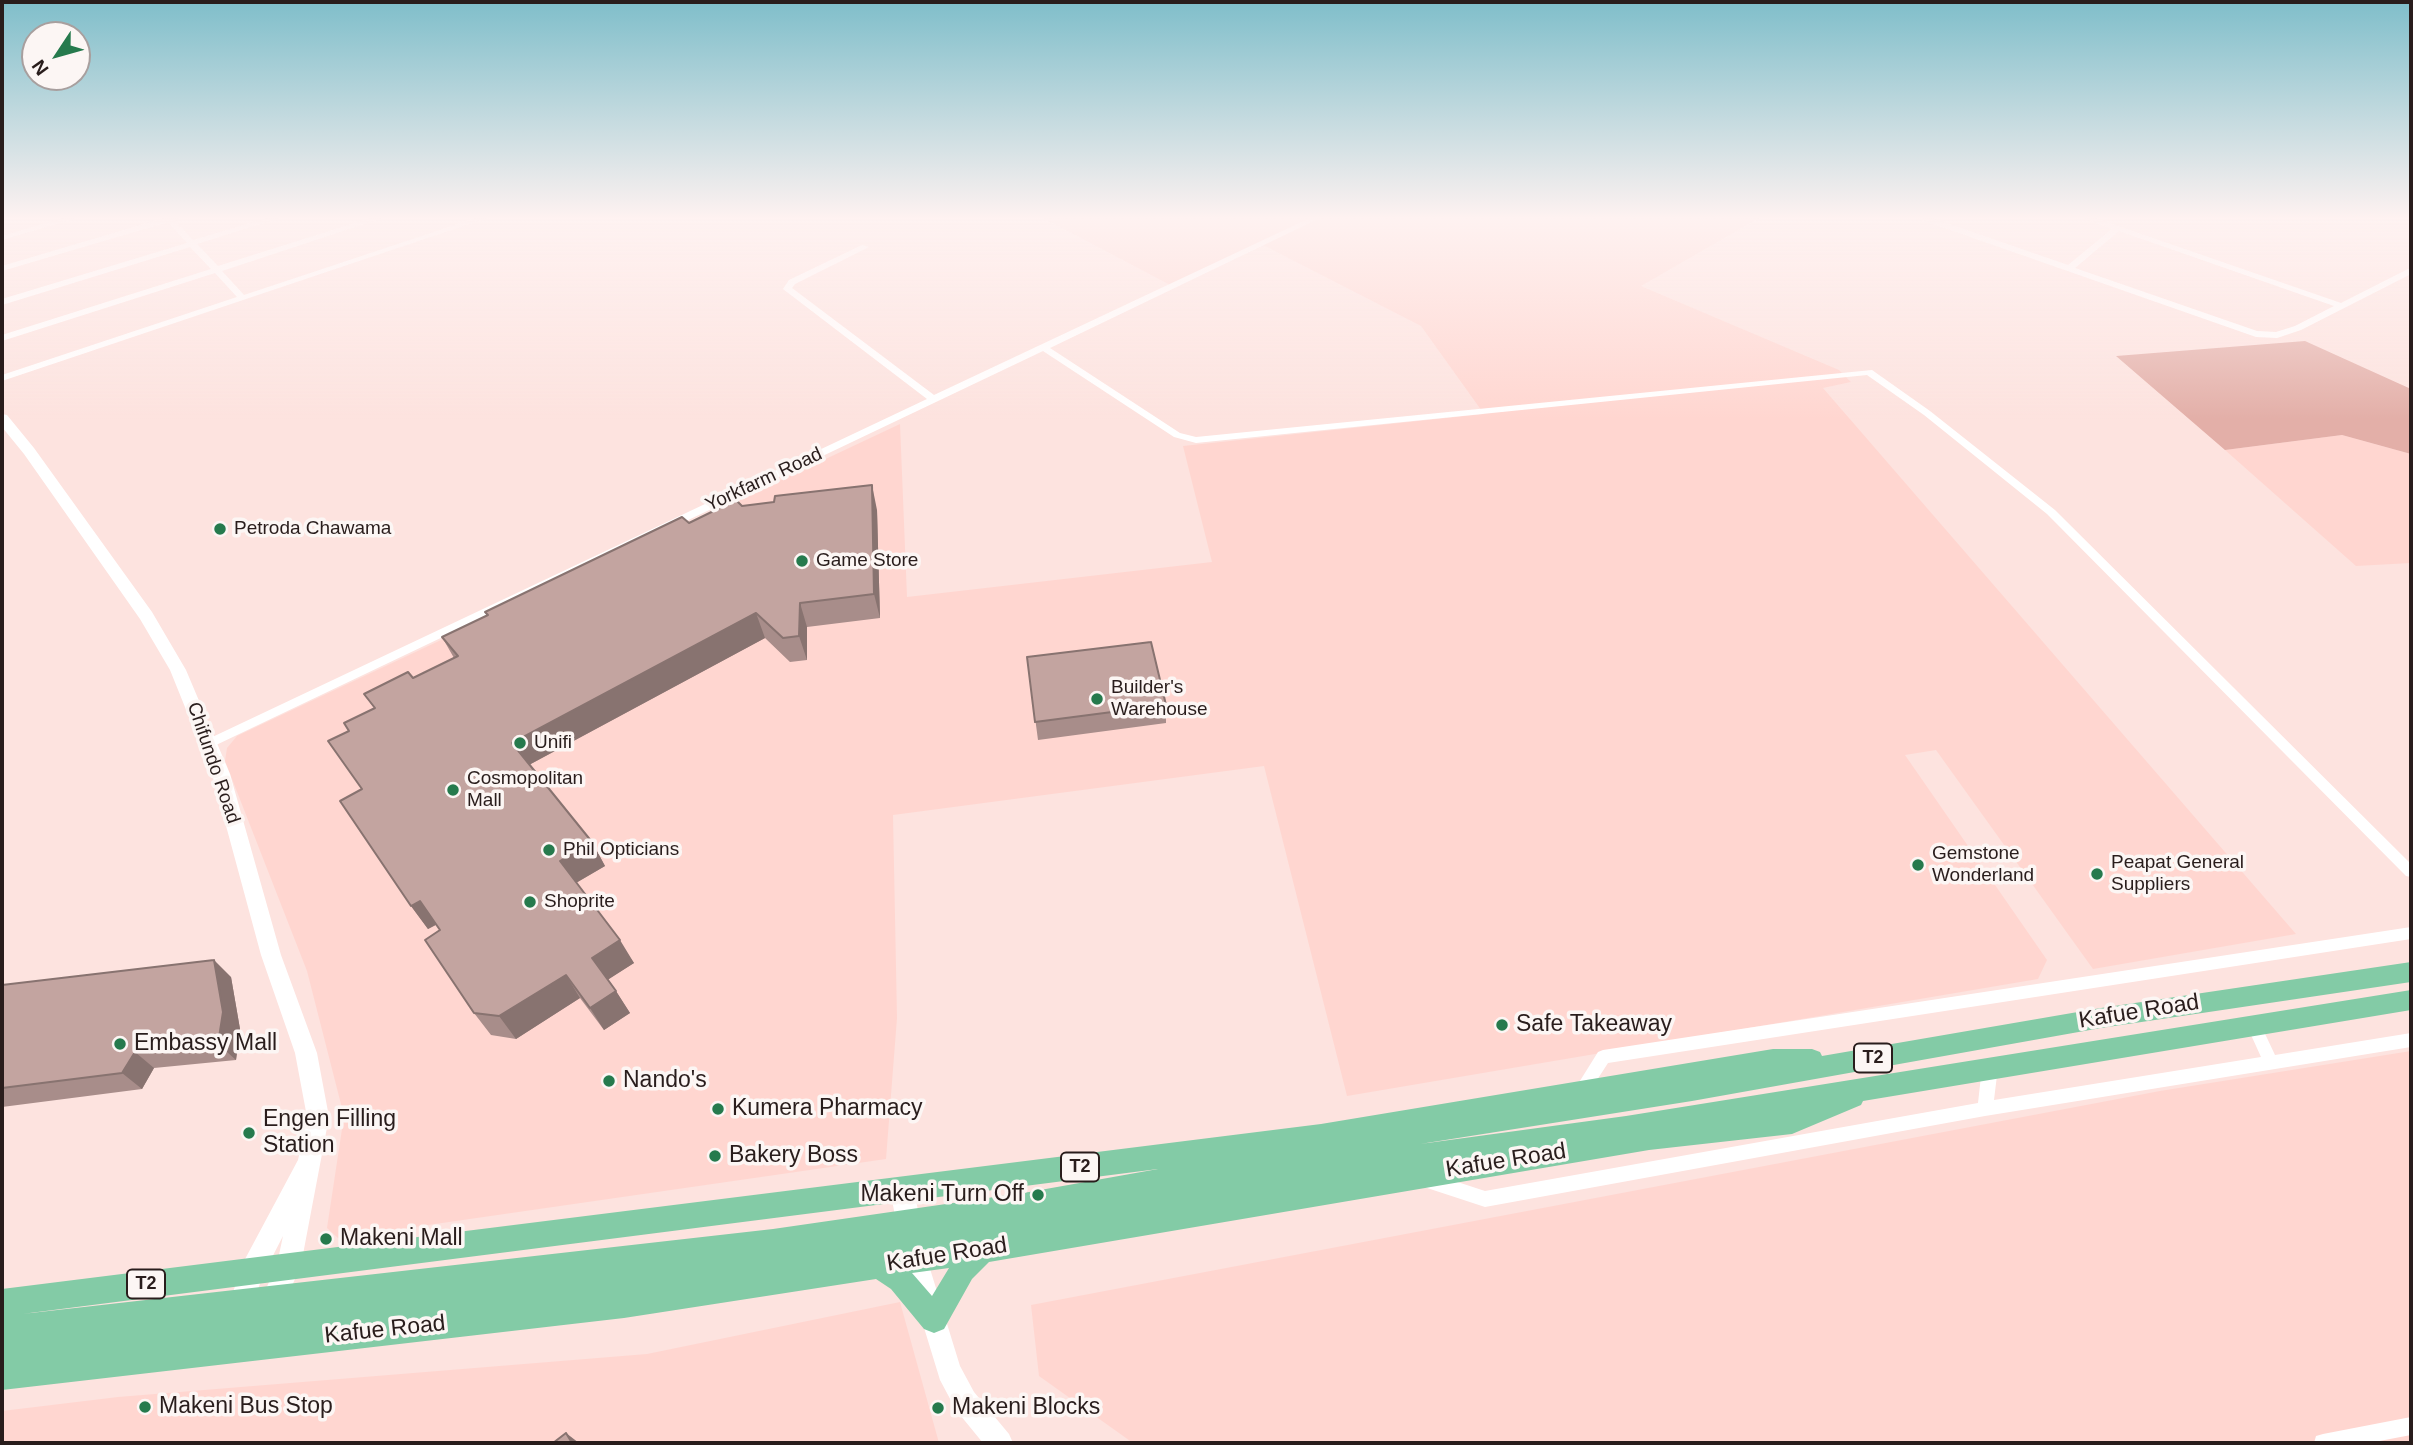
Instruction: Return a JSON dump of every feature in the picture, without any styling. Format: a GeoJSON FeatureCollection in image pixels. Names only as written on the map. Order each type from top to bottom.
{"type":"FeatureCollection","features":[{"type":"Feature","properties":{"kind":"main road","name":"Kafue Road"},"geometry":{"type":"LineString","coordinates":[[1030,1216],[1436,1129],[1692,1090],[2127,1013],[2411,972]]}},
{"type":"Feature","properties":{"kind":"main road","name":"Kafue Road"},"geometry":{"type":"LineString","coordinates":[[2,1329],[171,1319],[774,1253],[1030,1216],[1395,1158],[1626,1128],[1882,1084],[2411,1000]]}},
{"type":"Feature","properties":{"kind":"main road","name":"Kafue Road"},"geometry":{"type":"LineString","coordinates":[[2,1303],[1321,1136],[1773,1060],[1869,1059]]}},
{"type":"Feature","properties":{"kind":"main road","name":"Kafue Road"},"geometry":{"type":"LineString","coordinates":[[2,1376],[224,1348],[624,1304],[880,1265],[1649,1138],[1793,1122],[1882,1084]]}},
{"type":"Feature","properties":{"kind":"main road"},"geometry":{"type":"LineString","coordinates":[[880,1265],[901,1280],[934,1320],[963,1270],[983,1249]]}},
{"type":"Feature","properties":{"kind":"main road","name":"Kafue Road"},"geometry":{"type":"LineString","coordinates":[[2,1351],[171,1319]]}},
{"type":"Feature","properties":{"kind":"street"},"geometry":{"type":"LineString","coordinates":[[2,302],[59,284]]}},
{"type":"Feature","properties":{"kind":"street"},"geometry":{"type":"LineString","coordinates":[[2,338],[171,284]]}},
{"type":"Feature","properties":{"kind":"street"},"geometry":{"type":"LineString","coordinates":[[230,284],[242,297]]}},
{"type":"Feature","properties":{"kind":"street"},"geometry":{"type":"LineString","coordinates":[[2,378],[280,284]]}},
{"type":"Feature","properties":{"kind":"street"},"geometry":{"type":"LineString","coordinates":[[790,284],[787,289],[934,400]]}},
{"type":"Feature","properties":{"kind":"street","name":"Yorkfarm Road"},"geometry":{"type":"LineString","coordinates":[[210,743],[1177,284]]}},
{"type":"Feature","properties":{"kind":"street"},"geometry":{"type":"LineString","coordinates":[[2113,284],[2256,334],[2277,335],[2298,328],[2385,284]]}},
{"type":"Feature","properties":{"kind":"street"},"geometry":{"type":"LineString","coordinates":[[2280,284],[2342,306]]}},
{"type":"Feature","properties":{"kind":"street"},"geometry":{"type":"LineString","coordinates":[[1044,348],[1177,435],[1196,440],[1869,372],[1917,405],[2051,512],[2411,872]]}},
{"type":"Feature","properties":{"kind":"street","name":"Chifundo Road"},"geometry":{"type":"LineString","coordinates":[[2,418],[42,469],[146,616],[178,670],[221,774],[271,956],[314,1084],[318,1117],[289,1265],[253,1345]]}},
{"type":"Feature","properties":{"kind":"street"},"geometry":{"type":"LineString","coordinates":[[1581,1092],[1603,1057],[2411,933]]}},
{"type":"Feature","properties":{"kind":"street"},"geometry":{"type":"LineString","coordinates":[[2255,1026],[2271,1063]]}},
{"type":"Feature","properties":{"kind":"street"},"geometry":{"type":"LineString","coordinates":[[1416,1176],[1485,1199],[1985,1109],[2411,1040]]}},
{"type":"Feature","properties":{"kind":"street"},"geometry":{"type":"LineString","coordinates":[[1985,1109],[1990,1067]]}},
{"type":"Feature","properties":{"kind":"street","name":"Chifundo Road"},"geometry":{"type":"LineString","coordinates":[[224,1348],[253,1270],[312,1154]]}},
{"type":"Feature","properties":{"kind":"street"},"geometry":{"type":"LineString","coordinates":[[902,1189],[915,1259],[949,1371],[972,1410],[1000,1443]]}},
{"type":"Feature","properties":{"kind":"street"},"geometry":{"type":"LineString","coordinates":[[2323,1443],[2411,1426]]}},
{"type":"Feature","properties":{"kind":"shaded area"},"geometry":{"type":"Polygon","coordinates":[[[1340,284],[1644,284],[1641,286],[1839,370],[1851,382],[1823,388],[2296,934],[2093,969],[1936,750],[1905,755],[2047,960],[2038,979],[1347,1096],[1264,766],[893,815],[897,1018],[886,1159],[338,1238],[327,1228],[344,1116],[307,971],[225,761],[227,748],[237,736],[900,424],[907,597],[1212,562],[1183,446],[1484,414],[1421,326],[1340,284]]]}},
{"type":"Feature","properties":{"kind":"shaded area"},"geometry":{"type":"Polygon","coordinates":[[[2305,341],[2411,389],[2411,454],[2342,435],[2225,450],[2116,356],[2305,341]]]}},
{"type":"Feature","properties":{"kind":"shaded area"},"geometry":{"type":"Polygon","coordinates":[[[2342,435],[2411,454],[2411,563],[2356,566],[2225,450],[2342,435]]]}},
{"type":"Feature","properties":{"kind":"shaded area"},"geometry":{"type":"Polygon","coordinates":[[[2411,1051],[2411,1443],[1133,1443],[1039,1376],[1031,1305],[2160,1091],[2411,1051]]]}},
{"type":"Feature","properties":{"kind":"shaded area"},"geometry":{"type":"Polygon","coordinates":[[[900,1302],[939,1443],[2,1443],[2,1411],[118,1397],[647,1354],[900,1302]]]}},
{"type":"Feature","properties":{"kind":"building","name":"Cosmopolitan Mall"},"geometry":{"type":"Polygon","coordinates":[[[872,485],[874,594],[800,603],[799,636],[783,638],[756,613],[512,743],[592,842],[560,861],[620,940],[592,958],[616,991],[590,1008],[566,975],[499,1016],[474,1013],[425,940],[440,930],[420,901],[411,906],[340,801],[362,789],[328,741],[349,731],[344,723],[375,708],[364,694],[408,672],[413,678],[458,656],[442,637],[488,615],[485,612],[682,517],[689,523],[736,500],[742,506],[774,502],[775,496],[872,485]]]}},
{"type":"Feature","properties":{"kind":"building","name":"Builder's Warehouse"},"geometry":{"type":"Polygon","coordinates":[[[1151,642],[1166,705],[1035,722],[1027,657],[1151,642]]]}},
{"type":"Feature","properties":{"kind":"building","name":"Embassy Mall"},"geometry":{"type":"Polygon","coordinates":[[[214,960],[223,1012],[218,1044],[135,1052],[122,1073],[2,1088],[2,985],[214,960]]]}},
{"type":"Feature","properties":{"kind":"building"},"geometry":{"type":"Polygon","coordinates":[[[566,1433],[572,1443],[553,1443],[566,1433]]]}},
{"type":"Feature","properties":{"kind":"place","name":"Petroda Chawama"},"geometry":{"type":"Point","coordinates":[220,529]}},
{"type":"Feature","properties":{"kind":"place","name":"Game Store"},"geometry":{"type":"Point","coordinates":[802,561]}},
{"type":"Feature","properties":{"kind":"place","name":"Builder's Warehouse"},"geometry":{"type":"Point","coordinates":[1097,699]}},
{"type":"Feature","properties":{"kind":"place","name":"Unifi"},"geometry":{"type":"Point","coordinates":[520,743]}},
{"type":"Feature","properties":{"kind":"place","name":"Cosmopolitan Mall"},"geometry":{"type":"Point","coordinates":[453,790]}},
{"type":"Feature","properties":{"kind":"place","name":"Phil Opticians"},"geometry":{"type":"Point","coordinates":[549,850]}},
{"type":"Feature","properties":{"kind":"place","name":"Gemstone Wonderland"},"geometry":{"type":"Point","coordinates":[1918,865]}},
{"type":"Feature","properties":{"kind":"place","name":"Peapat General Suppliers"},"geometry":{"type":"Point","coordinates":[2097,874]}},
{"type":"Feature","properties":{"kind":"place","name":"Shoprite"},"geometry":{"type":"Point","coordinates":[530,902]}},
{"type":"Feature","properties":{"kind":"place","name":"Safe Takeaway"},"geometry":{"type":"Point","coordinates":[1502,1025]}},
{"type":"Feature","properties":{"kind":"place","name":"Embassy Mall"},"geometry":{"type":"Point","coordinates":[120,1044]}},
{"type":"Feature","properties":{"kind":"place","name":"Nando's"},"geometry":{"type":"Point","coordinates":[609,1081]}},
{"type":"Feature","properties":{"kind":"place","name":"Kumera Pharmacy"},"geometry":{"type":"Point","coordinates":[718,1109]}},
{"type":"Feature","properties":{"kind":"place","name":"Engen Filling Station"},"geometry":{"type":"Point","coordinates":[249,1133]}},
{"type":"Feature","properties":{"kind":"place","name":"Bakery Boss"},"geometry":{"type":"Point","coordinates":[715,1156]}},
{"type":"Feature","properties":{"kind":"place","name":"Makeni Turn Off"},"geometry":{"type":"Point","coordinates":[1038,1195]}},
{"type":"Feature","properties":{"kind":"place","name":"Makeni Mall"},"geometry":{"type":"Point","coordinates":[326,1239]}},
{"type":"Feature","properties":{"kind":"place","name":"Makeni Bus Stop"},"geometry":{"type":"Point","coordinates":[145,1407]}},
{"type":"Feature","properties":{"kind":"place","name":"Makeni Blocks"},"geometry":{"type":"Point","coordinates":[938,1408]}}]}
